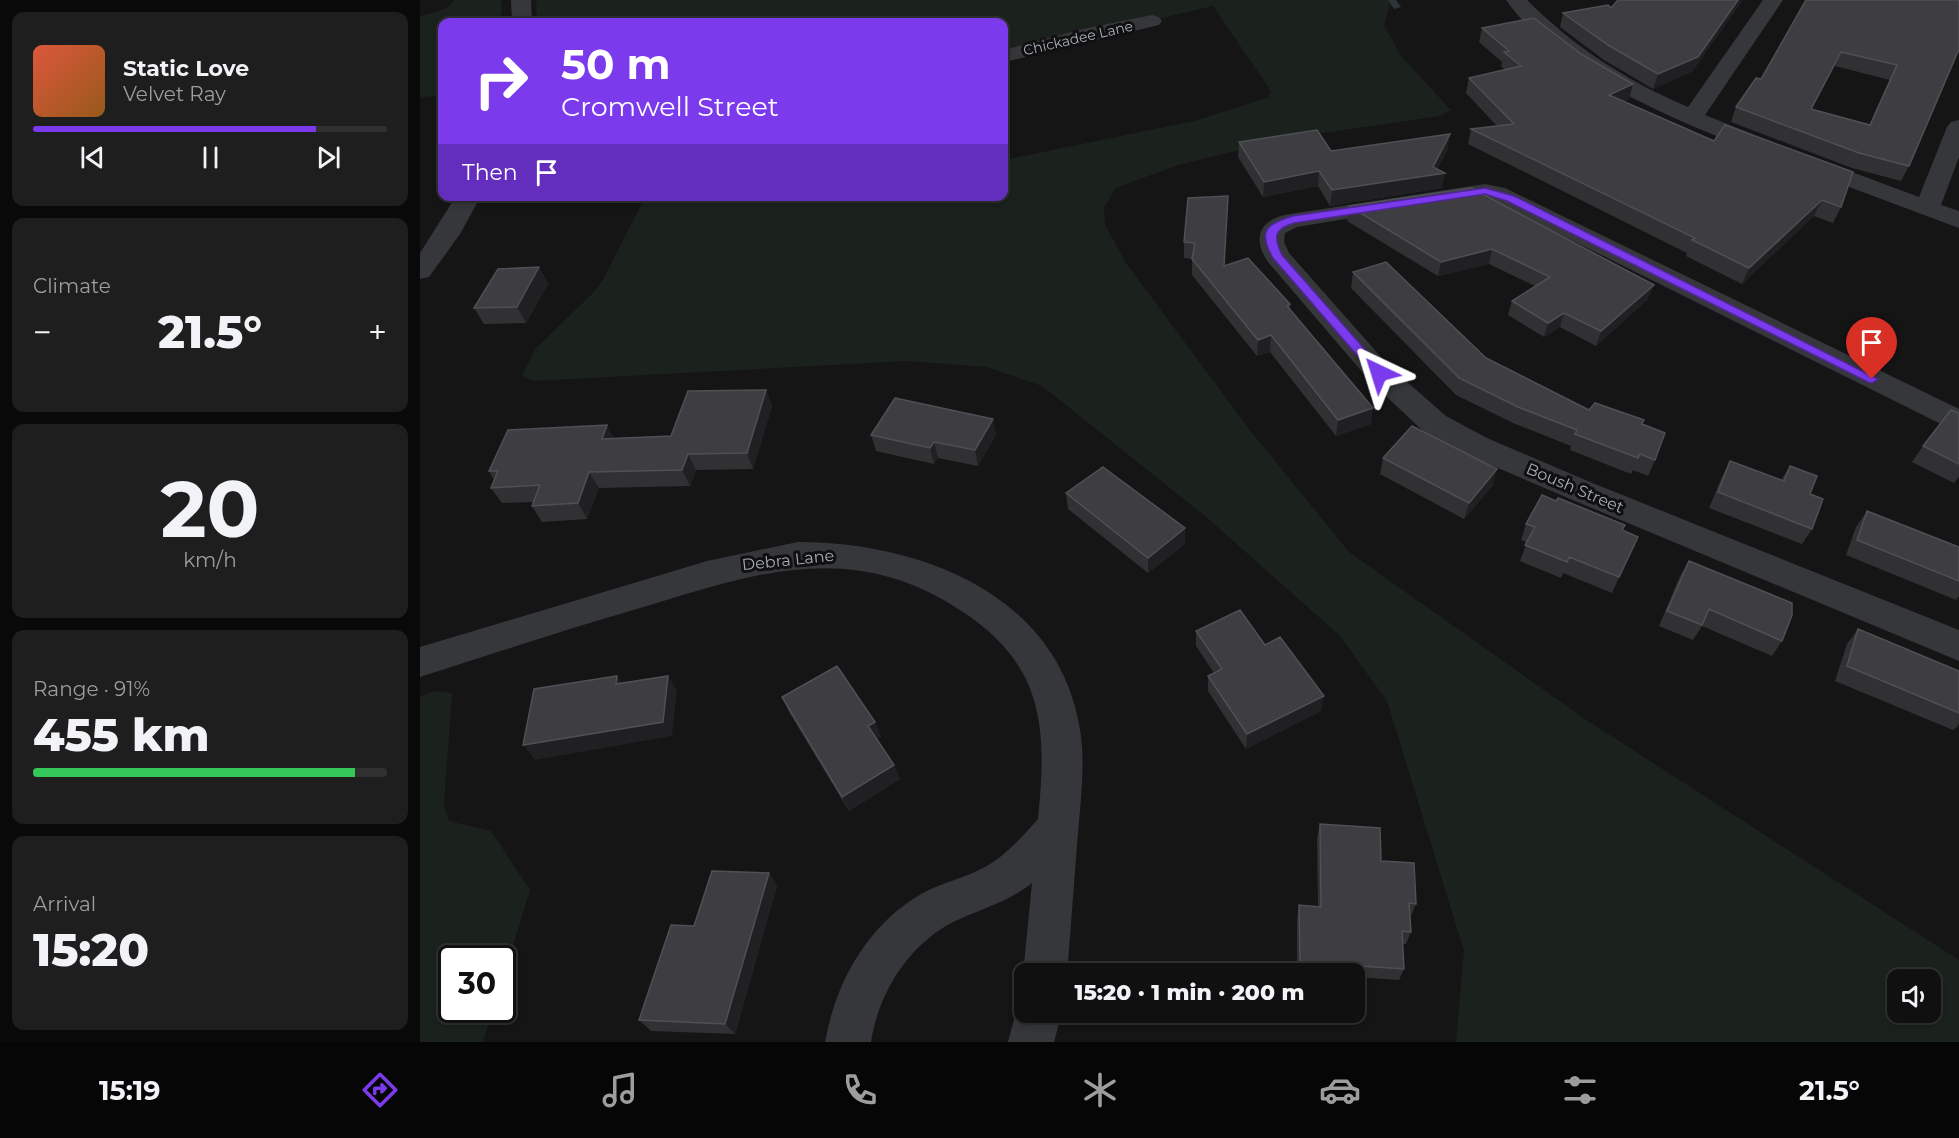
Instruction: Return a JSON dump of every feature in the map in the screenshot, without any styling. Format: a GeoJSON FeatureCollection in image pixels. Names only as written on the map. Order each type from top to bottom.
{"type":"FeatureCollection","features":[{"type":"Feature","properties":{"kind":"street"},"geometry":{"type":"LineString","coordinates":[[521,0],[522,18]]}},
{"type":"Feature","properties":{"kind":"street"},"geometry":{"type":"LineString","coordinates":[[1516,0],[1559,43],[1611,80],[1692,119],[1959,220]]}},
{"type":"Feature","properties":{"kind":"street"},"geometry":{"type":"LineString","coordinates":[[1692,119],[1773,0]]}},
{"type":"Feature","properties":{"kind":"street","name":"Chickadee Lane"},"geometry":{"type":"LineString","coordinates":[[1008,55],[1083,35],[1152,21]]}},
{"type":"Feature","properties":{"kind":"street"},"geometry":{"type":"LineString","coordinates":[[1927,208],[1959,127]]}},
{"type":"Feature","properties":{"kind":"street","name":"Boush Street"},"geometry":{"type":"LineString","coordinates":[[1959,422],[1496,193],[1485,191],[1459,193],[1293,220],[1272,228],[1269,239],[1277,256],[1379,373],[1435,424],[1476,446],[1959,646]]}},
{"type":"Feature","properties":{"kind":"street"},"geometry":{"type":"LineString","coordinates":[[420,271],[447,234],[466,201]]}},
{"type":"Feature","properties":{"kind":"street","name":"Debra Lane"},"geometry":{"type":"LineString","coordinates":[[420,662],[561,616],[735,566],[798,555],[841,554],[875,558],[945,583],[976,600],[1009,629],[1041,670],[1058,711],[1062,781],[1046,963]]}},
{"type":"Feature","properties":{"kind":"street"},"geometry":{"type":"LineString","coordinates":[[848,1042],[861,995],[875,967],[892,943],[942,906],[1002,880],[1024,864],[1058,827]]}},
{"type":"Feature","properties":{"kind":"street"},"geometry":{"type":"LineString","coordinates":[[1031,1042],[1036,1023]]}},
{"type":"Feature","properties":{"kind":"shaded area"},"geometry":{"type":"Polygon","coordinates":[[[454,0],[502,0],[501,18],[438,18],[438,96],[420,97],[420,16],[434,13],[454,0]]]}},
{"type":"Feature","properties":{"kind":"shaded area"},"geometry":{"type":"Polygon","coordinates":[[[536,0],[1391,0],[1384,25],[1401,56],[1451,110],[1440,116],[1289,138],[1178,165],[1116,188],[1104,207],[1105,225],[1126,263],[1249,429],[1349,552],[1588,721],[1959,960],[1959,1042],[1456,1042],[1464,951],[1387,701],[1340,636],[1205,516],[1042,386],[987,367],[907,361],[533,381],[522,375],[536,348],[593,293],[603,280],[643,201],[1008,201],[1008,159],[1194,121],[1267,98],[1271,91],[1213,6],[1065,41],[1008,50],[1008,18],[537,18],[536,0]]]}},
{"type":"Feature","properties":{"kind":"shaded area"},"geometry":{"type":"Polygon","coordinates":[[[434,691],[452,693],[444,805],[449,821],[491,831],[530,890],[513,945],[438,945],[438,1023],[489,1023],[483,1042],[420,1042],[420,697],[434,691]]]}},
{"type":"Feature","properties":{"kind":"building"},"geometry":{"type":"Polygon","coordinates":[[[1618,0],[1738,0],[1698,57],[1658,74],[1608,45],[1563,13],[1608,5],[1611,8],[1618,0]]]}},
{"type":"Feature","properties":{"kind":"building"},"geometry":{"type":"Polygon","coordinates":[[[1806,0],[1959,0],[1959,49],[1909,166],[1859,153],[1736,107],[1756,78],[1761,79],[1806,0]],[[1841,52],[1811,109],[1870,125],[1897,65],[1841,52]]]}},
{"type":"Feature","properties":{"kind":"building"},"geometry":{"type":"Polygon","coordinates":[[[1534,18],[1581,54],[1633,84],[1609,95],[1714,141],[1725,125],[1853,172],[1841,207],[1822,200],[1749,268],[1692,240],[1695,238],[1471,129],[1514,124],[1469,78],[1521,66],[1504,52],[1509,51],[1482,28],[1534,18]]]}},
{"type":"Feature","properties":{"kind":"building"},"geometry":{"type":"Polygon","coordinates":[[[1317,130],[1331,151],[1450,134],[1433,167],[1445,173],[1332,190],[1319,171],[1264,182],[1239,142],[1317,130]]]}},
{"type":"Feature","properties":{"kind":"building"},"geometry":{"type":"Polygon","coordinates":[[[1471,188],[1654,285],[1601,331],[1564,313],[1548,323],[1512,301],[1550,277],[1492,249],[1441,262],[1349,206],[1471,188]]]}},
{"type":"Feature","properties":{"kind":"building"},"geometry":{"type":"Polygon","coordinates":[[[1228,196],[1224,266],[1248,258],[1290,304],[1287,306],[1373,408],[1338,420],[1271,335],[1258,340],[1192,259],[1195,243],[1184,242],[1188,198],[1228,196]]]}},
{"type":"Feature","properties":{"kind":"building"},"geometry":{"type":"Polygon","coordinates":[[[1386,262],[1486,358],[1589,410],[1595,403],[1644,420],[1642,424],[1665,433],[1655,460],[1640,454],[1638,458],[1575,434],[1577,430],[1518,407],[1459,378],[1353,272],[1386,262]]]}},
{"type":"Feature","properties":{"kind":"building"},"geometry":{"type":"Polygon","coordinates":[[[539,267],[517,307],[474,308],[498,269],[539,267]]]}},
{"type":"Feature","properties":{"kind":"building"},"geometry":{"type":"Polygon","coordinates":[[[766,390],[747,453],[688,454],[682,470],[589,472],[578,503],[532,506],[540,485],[491,488],[498,471],[489,471],[508,430],[607,425],[602,439],[671,436],[688,391],[766,390]]]}},
{"type":"Feature","properties":{"kind":"building"},"geometry":{"type":"Polygon","coordinates":[[[895,398],[993,419],[975,450],[934,442],[930,448],[871,435],[895,398]]]}},
{"type":"Feature","properties":{"kind":"building"},"geometry":{"type":"Polygon","coordinates":[[[1951,410],[1959,413],[1959,464],[1923,446],[1951,410]]]}},
{"type":"Feature","properties":{"kind":"building"},"geometry":{"type":"Polygon","coordinates":[[[1412,426],[1497,469],[1469,503],[1383,458],[1412,426]]]}},
{"type":"Feature","properties":{"kind":"building"},"geometry":{"type":"Polygon","coordinates":[[[1730,461],[1784,481],[1790,466],[1817,476],[1810,494],[1823,499],[1812,529],[1718,492],[1730,461]]]}},
{"type":"Feature","properties":{"kind":"building"},"geometry":{"type":"Polygon","coordinates":[[[1103,467],[1185,528],[1148,558],[1066,493],[1103,467]]]}},
{"type":"Feature","properties":{"kind":"building"},"geometry":{"type":"Polygon","coordinates":[[[1542,495],[1556,501],[1558,498],[1625,525],[1622,530],[1638,537],[1619,577],[1569,557],[1567,562],[1525,545],[1535,527],[1526,524],[1542,495]]]}},
{"type":"Feature","properties":{"kind":"building"},"geometry":{"type":"Polygon","coordinates":[[[1867,511],[1959,547],[1959,581],[1857,540],[1867,511]]]}},
{"type":"Feature","properties":{"kind":"building"},"geometry":{"type":"Polygon","coordinates":[[[1689,561],[1792,603],[1792,615],[1782,641],[1709,609],[1702,625],[1667,611],[1689,561]]]}},
{"type":"Feature","properties":{"kind":"building"},"geometry":{"type":"Polygon","coordinates":[[[1240,610],[1265,645],[1280,637],[1324,696],[1247,734],[1208,676],[1222,669],[1196,631],[1240,610]]]}},
{"type":"Feature","properties":{"kind":"building"},"geometry":{"type":"Polygon","coordinates":[[[1858,629],[1959,671],[1959,713],[1847,666],[1858,629]]]}},
{"type":"Feature","properties":{"kind":"building"},"geometry":{"type":"Polygon","coordinates":[[[837,666],[875,722],[868,726],[894,765],[842,797],[782,697],[837,666]]]}},
{"type":"Feature","properties":{"kind":"building"},"geometry":{"type":"Polygon","coordinates":[[[617,676],[616,684],[668,676],[663,722],[523,745],[534,689],[617,676]]]}},
{"type":"Feature","properties":{"kind":"building"},"geometry":{"type":"Polygon","coordinates":[[[1320,824],[1380,828],[1381,861],[1414,863],[1416,904],[1409,903],[1411,932],[1402,931],[1404,969],[1365,966],[1365,963],[1300,962],[1299,905],[1321,907],[1320,824]]]}},
{"type":"Feature","properties":{"kind":"building"},"geometry":{"type":"Polygon","coordinates":[[[712,871],[769,873],[725,1024],[639,1020],[671,925],[694,926],[712,871]]]}},
{"type":"Feature","properties":{"kind":"waterway"},"geometry":{"type":"LineString","coordinates":[[1392,0],[1397,7]]}},
{"type":"Feature","properties":{"kind":"route"},"geometry":{"type":"LineString","coordinates":[[1379,373],[1277,256],[1269,239],[1269,233],[1277,224],[1293,220],[1459,193],[1485,191],[1510,198],[1872,379]]}}]}
